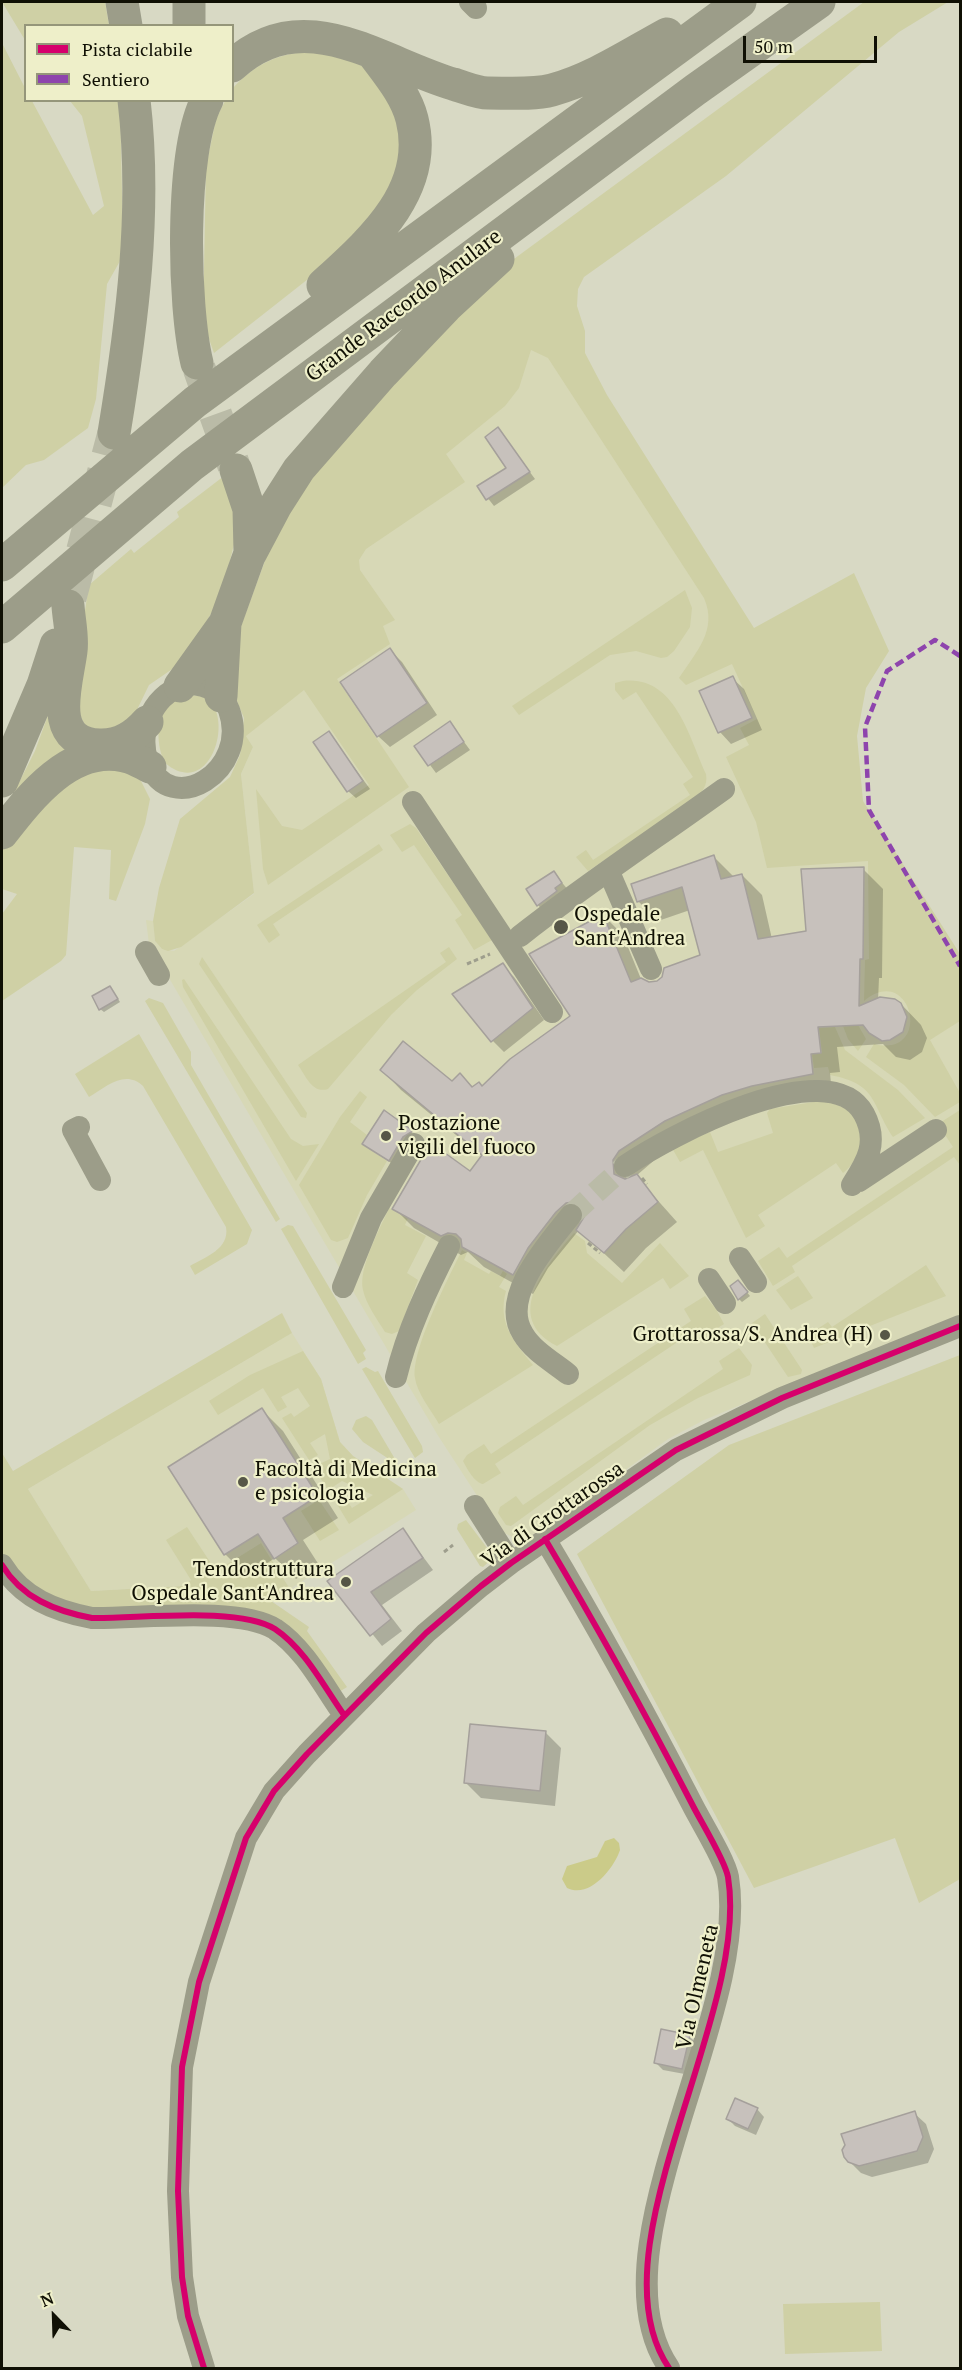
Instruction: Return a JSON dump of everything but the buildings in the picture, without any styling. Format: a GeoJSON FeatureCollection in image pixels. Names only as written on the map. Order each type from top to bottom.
{"type":"FeatureCollection","features":[{"type":"Feature","properties":{"kind":"highway"},"geometry":{"type":"LineString","coordinates":[[122,2],[126,24]]}},
{"type":"Feature","properties":{"kind":"highway"},"geometry":{"type":"LineString","coordinates":[[189,2],[189,24]]}},
{"type":"Feature","properties":{"kind":"highway"},"geometry":{"type":"LineString","coordinates":[[234,64],[256,48],[301,36],[328,37],[359,46],[374,55],[436,79],[485,93],[550,90],[597,71],[723,2]]}},
{"type":"Feature","properties":{"kind":"highway"},"geometry":{"type":"LineString","coordinates":[[195,402],[740,2]]}},
{"type":"Feature","properties":{"kind":"highway","name":"Grande Raccordo Anulare"},"geometry":{"type":"LineString","coordinates":[[2,627],[192,465],[695,90],[819,2]]}},
{"type":"Feature","properties":{"kind":"highway"},"geometry":{"type":"LineString","coordinates":[[2,565],[195,402],[363,248],[392,216],[411,176],[414,145],[412,118],[397,88],[374,55]]}},
{"type":"Feature","properties":{"kind":"highway"},"geometry":{"type":"LineString","coordinates":[[180,686],[225,623],[249,556],[276,506],[299,469],[353,405],[438,315],[510,248],[613,175],[695,90]]}},
{"type":"Feature","properties":{"kind":"highway"},"geometry":{"type":"LineString","coordinates":[[114,433],[134,293],[138,225],[137,124],[134,102]]}},
{"type":"Feature","properties":{"kind":"highway"},"geometry":{"type":"LineString","coordinates":[[182,102],[177,157],[187,222]]}},
{"type":"Feature","properties":{"kind":"highway"},"geometry":{"type":"LineString","coordinates":[[197,363],[189,311],[187,222],[192,148],[206,102]]}},
{"type":"Feature","properties":{"kind":"highway"},"geometry":{"type":"LineString","coordinates":[[236,470],[249,509],[252,534],[249,556]]}},
{"type":"Feature","properties":{"kind":"highway"},"geometry":{"type":"LineString","coordinates":[[2,781],[43,685],[69,602],[72,648],[63,711],[71,731],[86,743],[109,745],[130,738],[147,722]]}},
{"type":"Feature","properties":{"kind":"highway"},"geometry":{"type":"LineString","coordinates":[[221,696],[225,623]]}},
{"type":"Feature","properties":{"kind":"highway"},"geometry":{"type":"LineString","coordinates":[[2,833],[35,792],[75,764],[98,756],[118,755],[127,756],[150,767]]}},
{"type":"Feature","properties":{"kind":"street"},"geometry":{"type":"LineString","coordinates":[[199,684],[221,696],[230,712],[234,733],[227,757],[213,776],[194,785],[173,788],[164,783],[150,767],[144,744],[147,722],[156,704],[180,686],[199,684]]}},
{"type":"Feature","properties":{"kind":"street"},"geometry":{"type":"LineString","coordinates":[[520,936],[587,883],[609,872],[724,789]]}},
{"type":"Feature","properties":{"kind":"street"},"geometry":{"type":"LineString","coordinates":[[413,802],[552,1012]]}},
{"type":"Feature","properties":{"kind":"street"},"geometry":{"type":"LineString","coordinates":[[609,872],[651,969]]}},
{"type":"Feature","properties":{"kind":"street"},"geometry":{"type":"LineString","coordinates":[[146,952],[159,975]]}},
{"type":"Feature","properties":{"kind":"street"},"geometry":{"type":"LineString","coordinates":[[625,1167],[678,1134],[733,1109],[802,1092],[833,1091],[845,1094],[855,1101],[866,1118],[871,1132],[868,1160],[852,1185],[936,1130]]}},
{"type":"Feature","properties":{"kind":"street"},"geometry":{"type":"LineString","coordinates":[[80,1126],[73,1130],[100,1180]]}},
{"type":"Feature","properties":{"kind":"street"},"geometry":{"type":"LineString","coordinates":[[343,1287],[371,1218],[414,1144]]}},
{"type":"Feature","properties":{"kind":"street"},"geometry":{"type":"LineString","coordinates":[[568,1374],[527,1340],[519,1328],[515,1310],[524,1282],[571,1215]]}},
{"type":"Feature","properties":{"kind":"street"},"geometry":{"type":"LineString","coordinates":[[396,1377],[402,1355],[430,1284],[449,1246]]}},
{"type":"Feature","properties":{"kind":"street"},"geometry":{"type":"LineString","coordinates":[[740,1258],[756,1282]]}},
{"type":"Feature","properties":{"kind":"street"},"geometry":{"type":"LineString","coordinates":[[709,1280],[725,1303]]}},
{"type":"Feature","properties":{"kind":"street","name":"Via di Grottarossa"},"geometry":{"type":"LineString","coordinates":[[204,2368],[188,2316],[182,2277],[178,2191],[182,2067],[199,1982],[246,1838],[274,1791],[345,1715],[426,1634],[511,1563],[545,1539],[687,1444],[782,1398],[960,1326]]}},
{"type":"Feature","properties":{"kind":"street"},"geometry":{"type":"LineString","coordinates":[[475,1506],[511,1563]]}},
{"type":"Feature","properties":{"kind":"street","name":"Via Olmeneta"},"geometry":{"type":"LineString","coordinates":[[545,1539],[622,1674],[728,1875],[731,1927],[713,2006],[657,2207],[648,2263],[648,2318],[658,2351],[669,2368]]}},
{"type":"Feature","properties":{"kind":"street"},"geometry":{"type":"LineString","coordinates":[[2,1564],[23,1592],[46,1605],[76,1615],[92,1618],[236,1617],[264,1624],[295,1647],[345,1715]]}},
{"type":"Feature","properties":{"kind":"path"},"geometry":{"type":"LineString","coordinates":[[467,964],[497,950]]}},
{"type":"Feature","properties":{"kind":"path"},"geometry":{"type":"LineString","coordinates":[[588,1243],[600,1253]]}},
{"type":"Feature","properties":{"kind":"path"},"geometry":{"type":"LineString","coordinates":[[444,1552],[453,1545]]}},
{"type":"Feature","properties":{"kind":"shaded area"},"geometry":{"type":"Polygon","coordinates":[[[2,2],[105,2],[109,24],[24,24],[24,38],[2,2]]]}},
{"type":"Feature","properties":{"kind":"shaded area"},"geometry":{"type":"Polygon","coordinates":[[[864,2],[948,2],[899,32],[726,176],[584,277],[578,289],[577,306],[585,331],[585,353],[607,395],[754,628],[854,573],[889,651],[866,688],[857,736],[863,801],[960,954],[960,1021],[930,1040],[960,1093],[960,1102],[935,1117],[904,1085],[866,1057],[874,1044],[893,1045],[904,1038],[910,1026],[909,1013],[904,1001],[894,993],[881,992],[864,1001],[865,960],[869,959],[868,861],[767,868],[756,822],[726,757],[749,745],[740,728],[757,719],[732,664],[686,685],[679,678],[698,650],[707,631],[708,610],[704,598],[548,358],[531,350],[519,388],[505,406],[446,454],[465,482],[366,549],[359,560],[360,570],[395,620],[383,626],[390,644],[337,679],[409,787],[268,885],[263,869],[256,789],[282,826],[302,830],[369,785],[304,690],[246,736],[253,747],[241,774],[254,893],[181,947],[168,951],[162,949],[155,941],[153,921],[159,888],[180,819],[230,777],[240,755],[244,718],[234,694],[235,642],[273,539],[298,486],[503,267],[864,2]]]}},
{"type":"Feature","properties":{"kind":"shaded area"},"geometry":{"type":"Polygon","coordinates":[[[2,43],[24,86],[24,102],[33,102],[93,215],[104,206],[82,116],[71,102],[120,102],[123,239],[120,261],[107,284],[96,399],[88,428],[44,460],[26,465],[2,488],[2,43]]]}},
{"type":"Feature","properties":{"kind":"shaded area"},"geometry":{"type":"Polygon","coordinates":[[[314,51],[355,61],[378,78],[399,115],[403,166],[364,235],[214,353],[203,322],[206,167],[216,119],[224,102],[234,102],[234,87],[250,72],[279,57],[314,51]]]}},
{"type":"Feature","properties":{"kind":"shaded area","name":"Ospedale Sant'Andrea"},"geometry":{"type":"Polygon","coordinates":[[[543,303],[960,1003],[960,1315],[704,1420],[668,1439],[525,1543],[500,1531],[437,1434],[149,944],[146,920],[153,921],[155,941],[162,949],[174,951],[254,894],[241,774],[253,747],[246,736],[264,605],[543,303]]]}},
{"type":"Feature","properties":{"kind":"shaded area"},"geometry":{"type":"Polygon","coordinates":[[[224,476],[233,510],[235,540],[228,569],[212,612],[184,661],[149,685],[133,718],[92,738],[71,699],[89,585],[131,549],[134,553],[179,517],[177,512],[224,476]]]}},
{"type":"Feature","properties":{"kind":"shaded area"},"geometry":{"type":"Polygon","coordinates":[[[685,590],[692,608],[690,627],[674,651],[667,657],[661,658],[636,651],[610,655],[519,715],[512,706],[685,590]]]}},
{"type":"Feature","properties":{"kind":"shaded area"},"geometry":{"type":"Polygon","coordinates":[[[641,682],[656,688],[668,698],[686,727],[706,774],[706,782],[694,800],[588,871],[576,857],[586,850],[593,860],[690,795],[683,784],[693,777],[636,692],[623,700],[615,690],[615,683],[641,682]]]}},
{"type":"Feature","properties":{"kind":"shaded area"},"geometry":{"type":"Polygon","coordinates":[[[56,693],[74,746],[4,812],[35,751],[56,693]]]}},
{"type":"Feature","properties":{"kind":"shaded area"},"geometry":{"type":"Polygon","coordinates":[[[192,695],[206,698],[214,708],[218,721],[218,736],[214,751],[206,764],[195,771],[181,772],[165,763],[162,757],[159,724],[161,716],[170,704],[192,695]]]}},
{"type":"Feature","properties":{"kind":"shaded area"},"geometry":{"type":"Polygon","coordinates":[[[112,766],[140,779],[150,799],[145,824],[116,901],[109,899],[111,850],[74,847],[66,955],[61,961],[2,1001],[2,914],[17,894],[2,889],[2,847],[71,780],[112,766]]]}},
{"type":"Feature","properties":{"kind":"shaded area"},"geometry":{"type":"Polygon","coordinates":[[[410,824],[416,828],[492,940],[474,950],[455,920],[462,915],[414,845],[402,852],[390,835],[410,824]]]}},
{"type":"Feature","properties":{"kind":"shaded area"},"geometry":{"type":"Polygon","coordinates":[[[379,844],[383,850],[273,924],[280,935],[269,943],[257,925],[379,844]]]}},
{"type":"Feature","properties":{"kind":"shaded area"},"geometry":{"type":"Polygon","coordinates":[[[449,947],[457,959],[417,990],[391,1015],[328,1089],[322,1090],[314,1087],[298,1065],[446,962],[440,953],[449,947]]]}},
{"type":"Feature","properties":{"kind":"shaded area"},"geometry":{"type":"Polygon","coordinates":[[[202,957],[307,1113],[306,1118],[301,1117],[199,964],[202,957]]]}},
{"type":"Feature","properties":{"kind":"shaded area"},"geometry":{"type":"Polygon","coordinates":[[[184,979],[291,1139],[303,1146],[319,1144],[296,1181],[183,987],[182,980],[184,979]]]}},
{"type":"Feature","properties":{"kind":"shaded area"},"geometry":{"type":"Polygon","coordinates":[[[149,998],[163,1003],[191,1052],[191,1065],[280,1219],[276,1222],[145,1001],[149,998]]]}},
{"type":"Feature","properties":{"kind":"shaded area"},"geometry":{"type":"Polygon","coordinates":[[[858,1025],[866,1039],[858,1051],[848,1039],[843,1026],[858,1025]]]}},
{"type":"Feature","properties":{"kind":"shaded area"},"geometry":{"type":"Polygon","coordinates":[[[835,1027],[845,1050],[898,1090],[925,1118],[893,1137],[865,1090],[846,1079],[830,1075],[828,1067],[814,1068],[812,1054],[822,1053],[819,1028],[835,1027]]]}},
{"type":"Feature","properties":{"kind":"shaded area"},"geometry":{"type":"Polygon","coordinates":[[[139,1034],[252,1230],[247,1244],[195,1275],[190,1266],[220,1247],[226,1235],[226,1227],[143,1086],[136,1081],[122,1079],[89,1097],[75,1074],[139,1034]]]}},
{"type":"Feature","properties":{"kind":"shaded area"},"geometry":{"type":"Polygon","coordinates":[[[360,1091],[367,1097],[350,1122],[367,1135],[362,1144],[387,1161],[367,1195],[348,1238],[337,1242],[331,1240],[299,1185],[340,1117],[360,1091]]]}},
{"type":"Feature","properties":{"kind":"shaded area"},"geometry":{"type":"Polygon","coordinates":[[[826,1100],[847,1109],[857,1121],[861,1137],[854,1161],[843,1173],[836,1163],[758,1215],[765,1226],[746,1238],[703,1150],[680,1162],[672,1148],[710,1132],[718,1152],[773,1133],[767,1113],[770,1109],[826,1100]]]}},
{"type":"Feature","properties":{"kind":"shaded area"},"geometry":{"type":"Polygon","coordinates":[[[960,1110],[960,1165],[954,1157],[792,1266],[795,1272],[773,1286],[758,1261],[779,1247],[787,1258],[953,1147],[938,1124],[960,1110]]]}},
{"type":"Feature","properties":{"kind":"shaded area"},"geometry":{"type":"Polygon","coordinates":[[[389,1208],[408,1218],[405,1225],[426,1236],[407,1273],[418,1280],[399,1331],[392,1334],[385,1332],[372,1311],[364,1295],[362,1281],[371,1249],[389,1208]]]}},
{"type":"Feature","properties":{"kind":"shaded area"},"geometry":{"type":"Polygon","coordinates":[[[288,1225],[293,1226],[366,1350],[363,1353],[366,1359],[358,1364],[281,1229],[288,1225]]]}},
{"type":"Feature","properties":{"kind":"shaded area"},"geometry":{"type":"Polygon","coordinates":[[[574,1233],[585,1241],[587,1253],[622,1283],[660,1243],[689,1276],[670,1289],[663,1278],[557,1346],[541,1334],[532,1321],[531,1306],[534,1291],[542,1275],[574,1233]]]}},
{"type":"Feature","properties":{"kind":"shaded area"},"geometry":{"type":"Polygon","coordinates":[[[462,1250],[467,1253],[464,1260],[489,1274],[491,1271],[500,1276],[503,1271],[507,1274],[499,1287],[506,1291],[504,1313],[506,1322],[514,1340],[533,1365],[439,1424],[418,1390],[415,1366],[432,1314],[462,1250]]]}},
{"type":"Feature","properties":{"kind":"shaded area"},"geometry":{"type":"Polygon","coordinates":[[[926,1265],[946,1296],[814,1348],[808,1335],[828,1322],[832,1327],[926,1265]]]}},
{"type":"Feature","properties":{"kind":"shaded area"},"geometry":{"type":"Polygon","coordinates":[[[798,1276],[813,1298],[791,1310],[776,1290],[798,1276]]]}},
{"type":"Feature","properties":{"kind":"shaded area"},"geometry":{"type":"Polygon","coordinates":[[[705,1296],[716,1309],[724,1324],[703,1337],[697,1329],[495,1464],[501,1473],[483,1484],[472,1475],[463,1461],[467,1455],[484,1444],[491,1454],[691,1321],[684,1309],[705,1296]]]}},
{"type":"Feature","properties":{"kind":"shaded area"},"geometry":{"type":"Polygon","coordinates":[[[282,1313],[292,1333],[28,1489],[91,1591],[184,1586],[191,1580],[166,1540],[187,1527],[216,1571],[261,1543],[290,1589],[271,1601],[309,1627],[307,1631],[347,1687],[339,1692],[281,1623],[110,1614],[41,1596],[2,1556],[2,1453],[13,1471],[282,1313]]]}},
{"type":"Feature","properties":{"kind":"shaded area"},"geometry":{"type":"Polygon","coordinates":[[[765,1314],[802,1370],[801,1374],[788,1377],[752,1323],[765,1314]]]}},
{"type":"Feature","properties":{"kind":"shaded area"},"geometry":{"type":"Polygon","coordinates":[[[292,1333],[321,1379],[340,1442],[353,1456],[403,1489],[416,1510],[290,1589],[261,1543],[215,1572],[184,1586],[91,1591],[28,1489],[292,1333]]]}},
{"type":"Feature","properties":{"kind":"shaded area"},"geometry":{"type":"Polygon","coordinates":[[[739,1348],[752,1365],[750,1375],[698,1398],[650,1425],[511,1526],[506,1525],[498,1513],[500,1507],[516,1496],[523,1505],[723,1369],[719,1361],[739,1348]]]}},
{"type":"Feature","properties":{"kind":"shaded area"},"geometry":{"type":"Polygon","coordinates":[[[303,1351],[321,1379],[340,1442],[353,1456],[403,1489],[349,1524],[332,1496],[340,1491],[352,1508],[373,1495],[342,1481],[328,1490],[313,1467],[330,1459],[325,1434],[310,1443],[318,1455],[309,1460],[282,1418],[291,1413],[294,1417],[310,1406],[298,1388],[281,1397],[287,1407],[278,1412],[263,1388],[218,1415],[209,1401],[250,1375],[303,1351]]]}},
{"type":"Feature","properties":{"kind":"shaded area"},"geometry":{"type":"Polygon","coordinates":[[[960,1355],[960,1879],[919,1903],[895,1838],[754,1888],[577,1554],[729,1445],[960,1355]]]}},
{"type":"Feature","properties":{"kind":"shaded area"},"geometry":{"type":"Polygon","coordinates":[[[366,1367],[375,1372],[378,1371],[422,1446],[423,1452],[415,1458],[362,1369],[366,1367]]]}},
{"type":"Feature","properties":{"kind":"shaded area"},"geometry":{"type":"Polygon","coordinates":[[[366,1416],[372,1420],[395,1459],[395,1463],[363,1442],[352,1429],[356,1420],[366,1416]]]}},
{"type":"Feature","properties":{"kind":"shaded area"},"geometry":{"type":"Polygon","coordinates":[[[319,1500],[339,1530],[320,1541],[301,1511],[319,1500]]]}},
{"type":"Feature","properties":{"kind":"shaded area"},"geometry":{"type":"Polygon","coordinates":[[[466,1520],[494,1557],[483,1567],[480,1566],[457,1529],[458,1524],[466,1520]]]}},
{"type":"Feature","properties":{"kind":"shaded area"},"geometry":{"type":"Polygon","coordinates":[[[614,1838],[619,1843],[620,1850],[607,1873],[592,1886],[584,1889],[567,1888],[562,1879],[567,1866],[597,1857],[605,1841],[614,1838]]]}},
{"type":"Feature","properties":{"kind":"shaded area"},"geometry":{"type":"Polygon","coordinates":[[[880,2302],[882,2351],[785,2354],[783,2304],[880,2302]]]}},
{"type":"Feature","properties":{"kind":"tunnel"},"geometry":{"type":"LineString","coordinates":[[199,368],[234,466]]}},
{"type":"Feature","properties":{"kind":"tunnel"},"geometry":{"type":"LineString","coordinates":[[70,598],[114,433]]}},
{"type":"Feature","properties":{"kind":"tunnel"},"geometry":{"type":"LineString","coordinates":[[571,1215],[625,1166]]}},
{"type":"Feature","properties":{"kind":"marked path"},"geometry":{"type":"LineString","coordinates":[[960,656],[935,640],[887,671],[865,727],[869,810],[960,966]]}},
{"type":"Feature","properties":{"kind":"cycle path"},"geometry":{"type":"LineString","coordinates":[[204,2368],[188,2316],[182,2277],[178,2191],[182,2067],[199,1982],[246,1838],[274,1791],[307,1754],[426,1633],[481,1586],[676,1450],[782,1398],[960,1326]]}},
{"type":"Feature","properties":{"kind":"cycle path"},"geometry":{"type":"LineString","coordinates":[[545,1539],[639,1704],[718,1851],[728,1877],[729,1933],[717,1996],[659,2198],[648,2261],[650,2319],[669,2368]]}},
{"type":"Feature","properties":{"kind":"cycle path"},"geometry":{"type":"LineString","coordinates":[[2,1565],[19,1586],[30,1594],[53,1607],[78,1615],[92,1618],[213,1616],[258,1622],[275,1629],[286,1637],[305,1658],[344,1715]]}},
{"type":"Feature","properties":{"kind":"place","name":"Ospedale Sant'Andrea"},"geometry":{"type":"Point","coordinates":[561,927]}},
{"type":"Feature","properties":{"kind":"place","name":"Postazione vigili del fuoco"},"geometry":{"type":"Point","coordinates":[386,1136]}},
{"type":"Feature","properties":{"kind":"place","name":"Grottarossa/S. Andrea (H)"},"geometry":{"type":"Point","coordinates":[885,1335]}},
{"type":"Feature","properties":{"kind":"place","name":"Facoltà di Medicina e psicologia"},"geometry":{"type":"Point","coordinates":[243,1482]}},
{"type":"Feature","properties":{"kind":"place","name":"Tendostruttura Ospedale Sant'Andrea"},"geometry":{"type":"Point","coordinates":[346,1582]}}]}
